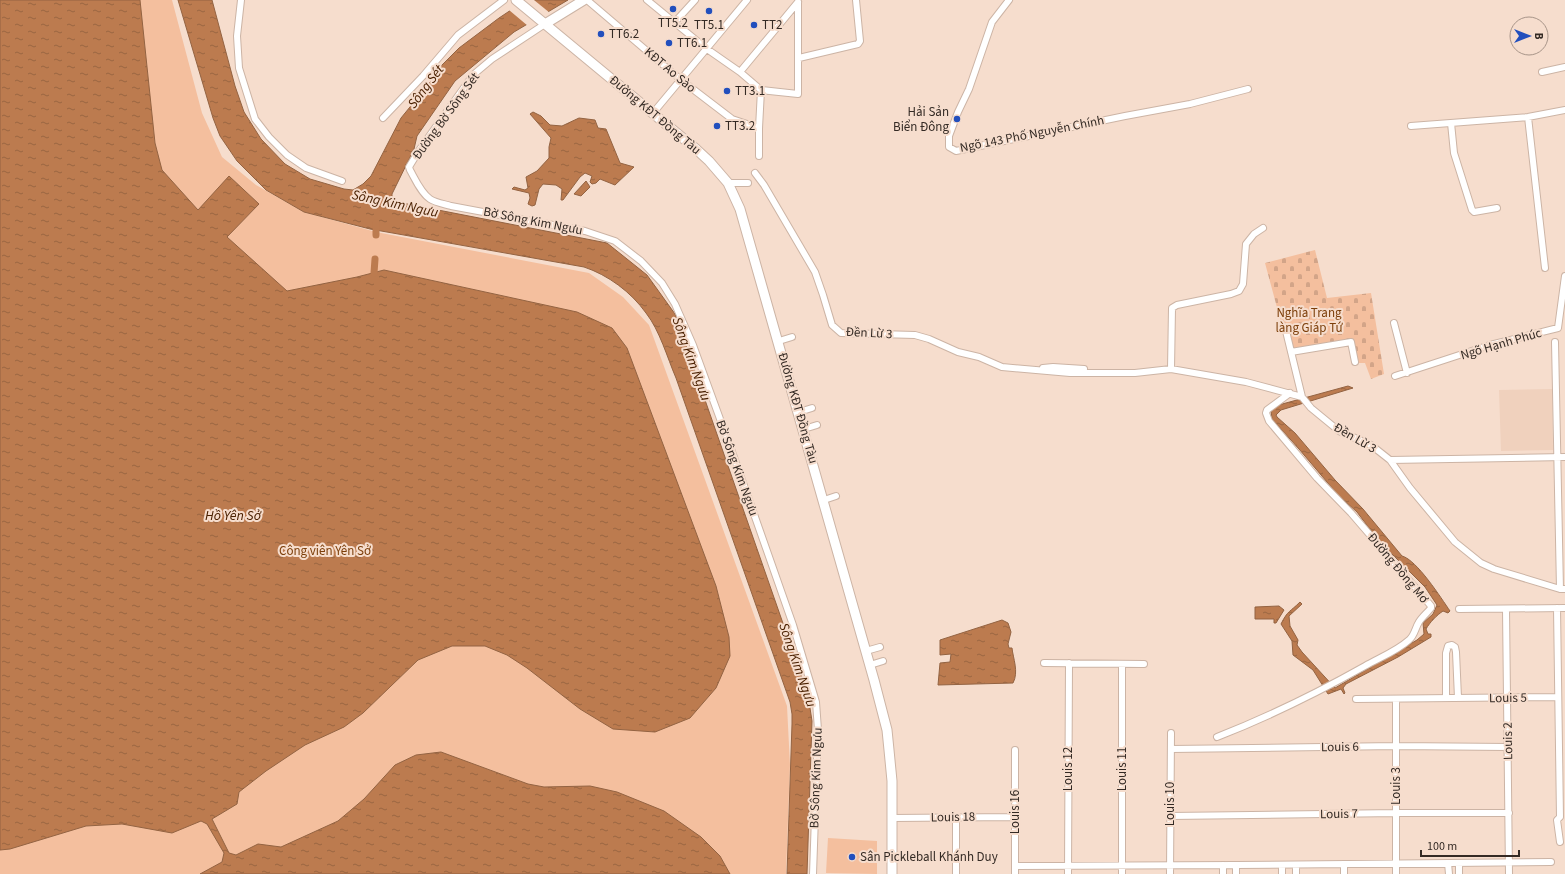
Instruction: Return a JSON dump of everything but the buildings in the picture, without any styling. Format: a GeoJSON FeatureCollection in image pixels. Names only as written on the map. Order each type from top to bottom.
{"type":"FeatureCollection","features":[{"type":"Feature","properties":{"kind":"main road","name":"Đường Bờ Sông Sét"},"geometry":{"type":"LineString","coordinates":[[543,23],[584,0]]}},
{"type":"Feature","properties":{"kind":"main road","name":"Đường KĐT Đồng Tàu"},"geometry":{"type":"LineString","coordinates":[[517,1],[705,157],[728,183],[740,208],[824,500],[887,730],[892,781],[892,874]]}},
{"type":"Feature","properties":{"kind":"street"},"geometry":{"type":"LineString","coordinates":[[241,0],[237,36],[239,68],[255,119],[269,137],[293,159],[306,168],[342,181]]}},
{"type":"Feature","properties":{"kind":"street"},"geometry":{"type":"LineString","coordinates":[[383,118],[458,35],[504,0]]}},
{"type":"Feature","properties":{"kind":"street","name":"KĐT Ao Sào"},"geometry":{"type":"LineString","coordinates":[[588,0],[681,80],[732,120],[759,128]]}},
{"type":"Feature","properties":{"kind":"street"},"geometry":{"type":"LineString","coordinates":[[647,0],[706,49],[740,72],[762,90],[798,94],[799,58],[797,1]]}},
{"type":"Feature","properties":{"kind":"street"},"geometry":{"type":"LineString","coordinates":[[674,23],[694,0]]}},
{"type":"Feature","properties":{"kind":"street"},"geometry":{"type":"LineString","coordinates":[[653,113],[747,0]]}},
{"type":"Feature","properties":{"kind":"street"},"geometry":{"type":"LineString","coordinates":[[799,58],[858,44],[860,41],[856,0]]}},
{"type":"Feature","properties":{"kind":"street","name":"Ngõ 143 Phố Nguyễn Chính"},"geometry":{"type":"LineString","coordinates":[[1009,0],[994,18],[969,89],[958,112],[950,136],[949,147],[956,151],[1190,104],[1248,89]]}},
{"type":"Feature","properties":{"kind":"street"},"geometry":{"type":"LineString","coordinates":[[740,72],[797,1]]}},
{"type":"Feature","properties":{"kind":"street","name":"Đường Bờ Sông Sét"},"geometry":{"type":"LineString","coordinates":[[410,167],[420,149],[473,75],[492,59],[543,23]]}},
{"type":"Feature","properties":{"kind":"street"},"geometry":{"type":"LineString","coordinates":[[1542,72],[1565,67]]}},
{"type":"Feature","properties":{"kind":"street"},"geometry":{"type":"LineString","coordinates":[[759,156],[759,128],[762,90]]}},
{"type":"Feature","properties":{"kind":"street"},"geometry":{"type":"LineString","coordinates":[[1411,126],[1528,117],[1565,110]]}},
{"type":"Feature","properties":{"kind":"street"},"geometry":{"type":"LineString","coordinates":[[1528,117],[1545,268]]}},
{"type":"Feature","properties":{"kind":"street"},"geometry":{"type":"LineString","coordinates":[[1451,123],[1454,154],[1472,210],[1474,212],[1497,208]]}},
{"type":"Feature","properties":{"kind":"street","name":"Bờ Sông Kim Ngưu"},"geometry":{"type":"LineString","coordinates":[[410,167],[410,170],[420,188],[429,198],[433,200],[452,206],[586,231],[615,241],[641,261],[662,283],[670,294],[693,345],[735,460],[793,625],[816,702],[818,730],[813,874]]}},
{"type":"Feature","properties":{"kind":"street","name":"Đền Lừ 3"},"geometry":{"type":"LineString","coordinates":[[755,173],[764,185],[815,272],[824,295],[832,325],[841,333],[915,334],[958,352],[1002,367],[1070,373],[1135,373],[1171,369],[1246,382],[1302,397],[1339,431],[1371,446],[1390,460],[1410,488],[1455,542],[1481,563],[1494,569],[1562,589],[1557,457],[1555,342]]}},
{"type":"Feature","properties":{"kind":"street"},"geometry":{"type":"LineString","coordinates":[[728,183],[748,183]]}},
{"type":"Feature","properties":{"kind":"street"},"geometry":{"type":"LineString","coordinates":[[1171,369],[1172,308],[1177,305],[1239,291],[1243,284],[1246,244],[1254,234],[1263,228]]}},
{"type":"Feature","properties":{"kind":"street","name":"Ngõ Hạnh Phúc"},"geometry":{"type":"LineString","coordinates":[[1395,376],[1490,345],[1558,328],[1565,276]]}},
{"type":"Feature","properties":{"kind":"street"},"geometry":{"type":"LineString","coordinates":[[1394,323],[1407,373]]}},
{"type":"Feature","properties":{"kind":"street"},"geometry":{"type":"LineString","coordinates":[[1285,327],[1302,397]]}},
{"type":"Feature","properties":{"kind":"street"},"geometry":{"type":"LineString","coordinates":[[778,341],[792,337]]}},
{"type":"Feature","properties":{"kind":"street"},"geometry":{"type":"LineString","coordinates":[[1291,352],[1350,342],[1355,362]]}},
{"type":"Feature","properties":{"kind":"street","name":"Đường Đồng Mơ"},"geometry":{"type":"LineString","coordinates":[[1217,737],[1262,719],[1395,650],[1409,641],[1414,635],[1415,629],[1419,622],[1431,608],[1426,600],[1351,513],[1317,478],[1269,421],[1266,413],[1267,410],[1290,393]]}},
{"type":"Feature","properties":{"kind":"street"},"geometry":{"type":"LineString","coordinates":[[799,412],[812,408]]}},
{"type":"Feature","properties":{"kind":"street"},"geometry":{"type":"LineString","coordinates":[[804,429],[817,425]]}},
{"type":"Feature","properties":{"kind":"street"},"geometry":{"type":"LineString","coordinates":[[1390,460],[1565,457]]}},
{"type":"Feature","properties":{"kind":"street"},"geometry":{"type":"LineString","coordinates":[[824,500],[836,496]]}},
{"type":"Feature","properties":{"kind":"street"},"geometry":{"type":"LineString","coordinates":[[1557,608],[1558,697],[1562,760],[1560,817],[1557,820],[1560,842]]}},
{"type":"Feature","properties":{"kind":"street"},"geometry":{"type":"LineString","coordinates":[[1459,609],[1565,608]]}},
{"type":"Feature","properties":{"kind":"street","name":"Louis 2"},"geometry":{"type":"LineString","coordinates":[[1506,609],[1509,874]]}},
{"type":"Feature","properties":{"kind":"street"},"geometry":{"type":"LineString","coordinates":[[1446,698],[1446,653],[1448,646],[1452,645],[1455,647],[1456,652],[1458,698]]}},
{"type":"Feature","properties":{"kind":"street"},"geometry":{"type":"LineString","coordinates":[[866,651],[880,647]]}},
{"type":"Feature","properties":{"kind":"street"},"geometry":{"type":"LineString","coordinates":[[870,665],[884,661]]}},
{"type":"Feature","properties":{"kind":"street"},"geometry":{"type":"LineString","coordinates":[[1044,663],[1144,664]]}},
{"type":"Feature","properties":{"kind":"street","name":"Louis 12"},"geometry":{"type":"LineString","coordinates":[[1068,874],[1069,664]]}},
{"type":"Feature","properties":{"kind":"street","name":"Louis 11"},"geometry":{"type":"LineString","coordinates":[[1122,664],[1122,874]]}},
{"type":"Feature","properties":{"kind":"street","name":"Louis 5"},"geometry":{"type":"LineString","coordinates":[[1356,699],[1558,697]]}},
{"type":"Feature","properties":{"kind":"street","name":"Louis 3"},"geometry":{"type":"LineString","coordinates":[[1396,699],[1396,874]]}},
{"type":"Feature","properties":{"kind":"street","name":"Louis 10"},"geometry":{"type":"LineString","coordinates":[[1170,874],[1171,733]]}},
{"type":"Feature","properties":{"kind":"street","name":"Louis 6"},"geometry":{"type":"LineString","coordinates":[[1171,749],[1396,746],[1508,747]]}},
{"type":"Feature","properties":{"kind":"street","name":"Louis 16"},"geometry":{"type":"LineString","coordinates":[[1014,874],[1015,750]]}},
{"type":"Feature","properties":{"kind":"street","name":"Louis 7"},"geometry":{"type":"LineString","coordinates":[[1170,816],[1509,813]]}},
{"type":"Feature","properties":{"kind":"street"},"geometry":{"type":"LineString","coordinates":[[956,817],[956,874]]}},
{"type":"Feature","properties":{"kind":"street","name":"Louis 18"},"geometry":{"type":"LineString","coordinates":[[892,818],[1015,817]]}},
{"type":"Feature","properties":{"kind":"street"},"geometry":{"type":"LineString","coordinates":[[1014,866],[1551,862]]}},
{"type":"Feature","properties":{"kind":"street"},"geometry":{"type":"LineString","coordinates":[[1448,863],[1448,874]]}},
{"type":"Feature","properties":{"kind":"street"},"geometry":{"type":"LineString","coordinates":[[1459,863],[1460,874]]}},
{"type":"Feature","properties":{"kind":"street"},"geometry":{"type":"LineString","coordinates":[[1344,864],[1344,874]]}},
{"type":"Feature","properties":{"kind":"street"},"geometry":{"type":"LineString","coordinates":[[1223,865],[1223,874]]}},
{"type":"Feature","properties":{"kind":"street"},"geometry":{"type":"LineString","coordinates":[[1236,865],[1236,874]]}},
{"type":"Feature","properties":{"kind":"street"},"geometry":{"type":"LineString","coordinates":[[1282,865],[1282,874]]}},
{"type":"Feature","properties":{"kind":"street"},"geometry":{"type":"LineString","coordinates":[[1296,865],[1296,874]]}},
{"type":"Feature","properties":{"kind":"shaded area"},"geometry":{"type":"Polygon","coordinates":[[[1552,389],[1553,450],[1501,451],[1499,390],[1552,389]]]}},
{"type":"Feature","properties":{"kind":"green space","name":"Hồ Yên Sở"},"geometry":{"type":"Polygon","coordinates":[[[0,0],[172,0],[202,113],[222,157],[256,185],[304,212],[376,232],[589,273],[623,297],[649,325],[787,706],[790,765],[786,874],[0,874],[0,0]]]}},
{"type":"Feature","properties":{"kind":"green space","name":"Nghĩa Trang làng Giáp Tứ"},"geometry":{"type":"Polygon","coordinates":[[[1315,250],[1327,298],[1371,293],[1384,374],[1371,379],[1365,363],[1356,363],[1351,342],[1289,352],[1265,263],[1315,250]]]}},
{"type":"Feature","properties":{"kind":"green space","name":"Sân Pickleball Khánh Duy"},"geometry":{"type":"Polygon","coordinates":[[[828,838],[877,841],[877,874],[826,873],[828,838]]]}},
{"type":"Feature","properties":{"kind":"water","name":"Hồ Yên Sở"},"geometry":{"type":"Polygon","coordinates":[[[0,0],[140,0],[155,143],[162,170],[198,210],[229,176],[259,204],[227,237],[287,291],[384,270],[577,312],[612,328],[627,348],[716,586],[729,637],[730,656],[716,688],[690,718],[655,732],[613,729],[580,709],[527,668],[507,655],[485,646],[452,646],[418,660],[363,713],[344,727],[305,745],[266,771],[239,792],[237,804],[212,819],[229,853],[236,855],[258,844],[281,847],[338,821],[364,799],[395,765],[416,755],[441,752],[528,784],[544,787],[590,786],[617,792],[664,811],[701,837],[720,856],[730,874],[200,874],[222,862],[224,853],[207,824],[201,821],[172,833],[122,824],[86,826],[10,849],[0,850],[0,0]]]}},
{"type":"Feature","properties":{"kind":"water","name":"Sông Kim Ngưu"},"geometry":{"type":"Polygon","coordinates":[[[178,0],[212,0],[235,86],[244,112],[261,139],[285,164],[310,179],[344,189],[353,190],[363,184],[371,176],[401,118],[436,75],[440,67],[459,48],[526,0],[568,0],[514,32],[455,81],[417,136],[414,149],[392,194],[392,199],[397,202],[607,243],[647,275],[675,314],[808,695],[812,721],[807,874],[787,874],[792,724],[790,702],[676,378],[659,336],[646,313],[626,291],[618,285],[593,270],[584,267],[370,229],[304,212],[266,190],[237,161],[220,136],[213,118],[178,0]]]}},
{"type":"Feature","properties":{"kind":"water"},"geometry":{"type":"Polygon","coordinates":[[[533,112],[541,116],[550,125],[562,126],[579,118],[595,120],[598,128],[606,129],[620,163],[634,167],[615,185],[600,179],[596,183],[592,184],[590,182],[592,176],[585,173],[580,177],[563,200],[561,200],[562,189],[556,185],[543,184],[539,189],[535,205],[532,206],[528,204],[530,198],[529,193],[512,189],[514,187],[525,190],[528,188],[526,177],[537,171],[549,158],[551,138],[530,114],[533,112]]]}},
{"type":"Feature","properties":{"kind":"water"},"geometry":{"type":"Polygon","coordinates":[[[586,181],[590,187],[581,196],[574,194],[586,181]]]}},
{"type":"Feature","properties":{"kind":"water"},"geometry":{"type":"Polygon","coordinates":[[[1348,386],[1353,388],[1281,410],[1276,415],[1295,433],[1335,480],[1363,509],[1402,556],[1415,564],[1450,611],[1448,613],[1443,611],[1426,629],[1428,634],[1431,634],[1431,637],[1398,657],[1346,684],[1343,688],[1344,694],[1341,689],[1328,694],[1313,670],[1293,655],[1292,641],[1281,624],[1287,614],[1300,602],[1302,604],[1289,616],[1290,626],[1298,640],[1297,645],[1335,688],[1417,640],[1424,634],[1423,623],[1433,614],[1437,605],[1425,587],[1378,540],[1357,512],[1338,495],[1272,419],[1271,411],[1275,406],[1348,386]]]}},
{"type":"Feature","properties":{"kind":"water"},"geometry":{"type":"Polygon","coordinates":[[[1279,606],[1284,610],[1276,623],[1274,623],[1274,619],[1255,619],[1255,607],[1279,606]]]}},
{"type":"Feature","properties":{"kind":"water"},"geometry":{"type":"Polygon","coordinates":[[[1002,620],[1008,623],[1011,632],[1008,644],[1009,648],[1012,648],[1015,665],[1016,674],[1013,683],[938,685],[940,663],[950,662],[951,654],[940,655],[940,640],[1002,620]]]}},
{"type":"Feature","properties":{"kind":"pier"},"geometry":{"type":"Polygon","coordinates":[[[522,0],[534,0],[550,13],[528,26],[509,10],[522,0]]]}},
{"type":"Feature","properties":{"kind":"waterway"},"geometry":{"type":"LineString","coordinates":[[376,223],[376,235]]}},
{"type":"Feature","properties":{"kind":"waterway"},"geometry":{"type":"LineString","coordinates":[[374,273],[375,259]]}},
{"type":"Feature","properties":{"kind":"place","name":"TT5.2"},"geometry":{"type":"Point","coordinates":[673,9]}},
{"type":"Feature","properties":{"kind":"place","name":"TT5.1"},"geometry":{"type":"Point","coordinates":[709,11]}},
{"type":"Feature","properties":{"kind":"place","name":"TT2"},"geometry":{"type":"Point","coordinates":[754,25]}},
{"type":"Feature","properties":{"kind":"place","name":"TT6.2"},"geometry":{"type":"Point","coordinates":[601,34]}},
{"type":"Feature","properties":{"kind":"place","name":"TT6.1"},"geometry":{"type":"Point","coordinates":[669,43]}},
{"type":"Feature","properties":{"kind":"place","name":"TT3.1"},"geometry":{"type":"Point","coordinates":[727,91]}},
{"type":"Feature","properties":{"kind":"place","name":"Hải Sản Biển Đông"},"geometry":{"type":"Point","coordinates":[957,119]}},
{"type":"Feature","properties":{"kind":"place","name":"TT3.2"},"geometry":{"type":"Point","coordinates":[717,126]}},
{"type":"Feature","properties":{"kind":"place","name":"Sân Pickleball Khánh Duy"},"geometry":{"type":"Point","coordinates":[852,857]}},
{"type":"Feature","properties":{"kind":"water label","name":"Sông Sét"},"geometry":{"type":"Point","coordinates":[426,87]}},
{"type":"Feature","properties":{"kind":"park label","name":"Công viên Yên Sở"},"geometry":{"type":"Point","coordinates":[325,551]}}]}
